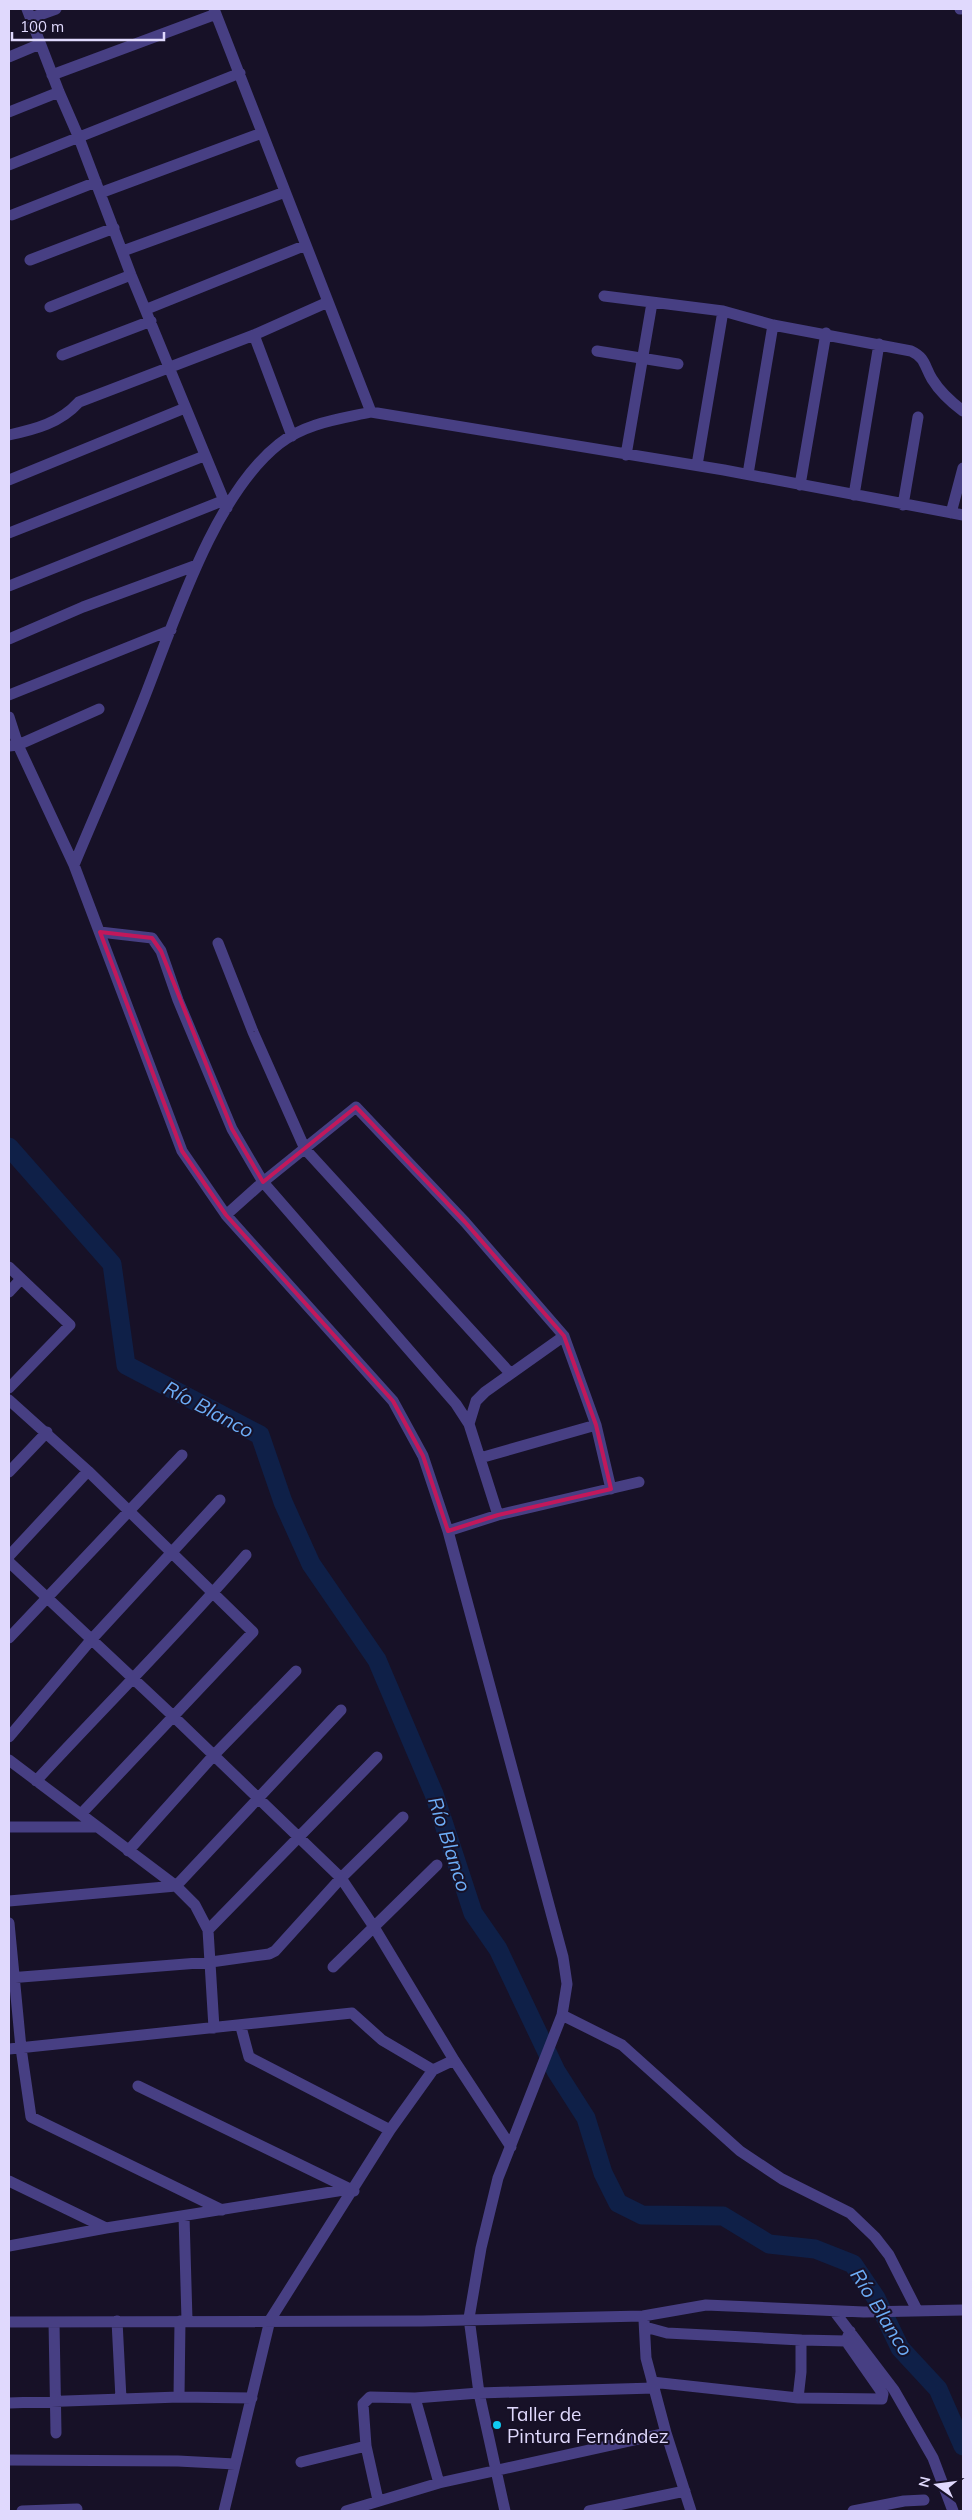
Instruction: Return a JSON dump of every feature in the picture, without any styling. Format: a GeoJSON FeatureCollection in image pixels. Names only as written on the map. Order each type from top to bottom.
{"type":"FeatureCollection","features":[{"type":"Feature","properties":{"kind":"street"},"geometry":{"type":"LineString","coordinates":[[56,9],[29,14],[131,275],[147,309],[204,456],[225,504]]}},
{"type":"Feature","properties":{"kind":"street"},"geometry":{"type":"LineString","coordinates":[[52,75],[215,11],[371,412]]}},
{"type":"Feature","properties":{"kind":"street"},"geometry":{"type":"LineString","coordinates":[[9,56],[40,44]]}},
{"type":"Feature","properties":{"kind":"street"},"geometry":{"type":"LineString","coordinates":[[9,165],[240,73]]}},
{"type":"Feature","properties":{"kind":"street"},"geometry":{"type":"LineString","coordinates":[[9,112],[58,92]]}},
{"type":"Feature","properties":{"kind":"street"},"geometry":{"type":"LineString","coordinates":[[12,215],[262,133]]}},
{"type":"Feature","properties":{"kind":"street"},"geometry":{"type":"LineString","coordinates":[[122,251],[285,192]]}},
{"type":"Feature","properties":{"kind":"street"},"geometry":{"type":"LineString","coordinates":[[30,260],[114,228]]}},
{"type":"Feature","properties":{"kind":"street"},"geometry":{"type":"LineString","coordinates":[[147,309],[306,245]]}},
{"type":"Feature","properties":{"kind":"street"},"geometry":{"type":"LineString","coordinates":[[50,307],[131,275]]}},
{"type":"Feature","properties":{"kind":"street"},"geometry":{"type":"LineString","coordinates":[[604,296],[723,310],[773,325],[826,333],[911,351],[921,356],[932,379],[947,398],[963,411]]}},
{"type":"Feature","properties":{"kind":"street"},"geometry":{"type":"LineString","coordinates":[[9,434],[54,422],[79,402],[254,335],[328,302]]}},
{"type":"Feature","properties":{"kind":"street"},"geometry":{"type":"LineString","coordinates":[[626,455],[652,303]]}},
{"type":"Feature","properties":{"kind":"street"},"geometry":{"type":"LineString","coordinates":[[697,465],[723,310]]}},
{"type":"Feature","properties":{"kind":"street"},"geometry":{"type":"LineString","coordinates":[[62,355],[151,321]]}},
{"type":"Feature","properties":{"kind":"street"},"geometry":{"type":"LineString","coordinates":[[748,474],[773,325]]}},
{"type":"Feature","properties":{"kind":"street"},"geometry":{"type":"LineString","coordinates":[[800,485],[826,333]]}},
{"type":"Feature","properties":{"kind":"street"},"geometry":{"type":"LineString","coordinates":[[254,335],[292,436]]}},
{"type":"Feature","properties":{"kind":"street"},"geometry":{"type":"LineString","coordinates":[[854,496],[879,344]]}},
{"type":"Feature","properties":{"kind":"street"},"geometry":{"type":"LineString","coordinates":[[596,352],[678,364]]}},
{"type":"Feature","properties":{"kind":"street"},"geometry":{"type":"LineString","coordinates":[[9,480],[185,408]]}},
{"type":"Feature","properties":{"kind":"street"},"geometry":{"type":"LineString","coordinates":[[74,865],[197,565],[225,504],[255,466],[280,443],[319,424],[371,412],[626,455],[697,465],[963,516]]}},
{"type":"Feature","properties":{"kind":"street"},"geometry":{"type":"LineString","coordinates":[[903,505],[918,417]]}},
{"type":"Feature","properties":{"kind":"street"},"geometry":{"type":"LineString","coordinates":[[9,533],[204,456]]}},
{"type":"Feature","properties":{"kind":"street"},"geometry":{"type":"LineString","coordinates":[[951,513],[963,468]]}},
{"type":"Feature","properties":{"kind":"street"},"geometry":{"type":"LineString","coordinates":[[9,586],[225,504]]}},
{"type":"Feature","properties":{"kind":"street"},"geometry":{"type":"LineString","coordinates":[[9,638],[83,607],[197,565]]}},
{"type":"Feature","properties":{"kind":"street"},"geometry":{"type":"LineString","coordinates":[[9,695],[171,630]]}},
{"type":"Feature","properties":{"kind":"street"},"geometry":{"type":"LineString","coordinates":[[13,746],[99,710]]}},
{"type":"Feature","properties":{"kind":"street"},"geometry":{"type":"LineString","coordinates":[[9,717],[13,746],[74,865],[182,1151],[226,1215],[393,1401],[423,1456],[448,1531],[563,1957],[567,1984],[562,2015],[498,2178],[482,2248],[470,2318],[479,2393],[505,2511]]}},
{"type":"Feature","properties":{"kind":"street"},"geometry":{"type":"LineString","coordinates":[[100,932],[152,938],[161,951],[178,1000],[232,1129],[263,1182],[456,1404],[468,1424],[498,1514]]}},
{"type":"Feature","properties":{"kind":"street"},"geometry":{"type":"LineString","coordinates":[[218,943],[253,1032],[306,1149],[510,1373]]}},
{"type":"Feature","properties":{"kind":"street"},"geometry":{"type":"LineString","coordinates":[[226,1215],[263,1182],[356,1108],[465,1222],[564,1336],[596,1426],[610,1489]]}},
{"type":"Feature","properties":{"kind":"street"},"geometry":{"type":"LineString","coordinates":[[9,1267],[70,1325],[9,1388]]}},
{"type":"Feature","properties":{"kind":"street"},"geometry":{"type":"LineString","coordinates":[[9,1292],[20,1279]]}},
{"type":"Feature","properties":{"kind":"street"},"geometry":{"type":"LineString","coordinates":[[468,1424],[476,1401],[485,1392],[564,1336]]}},
{"type":"Feature","properties":{"kind":"street"},"geometry":{"type":"LineString","coordinates":[[9,1400],[47,1432],[253,1632],[172,1715],[81,1814]]}},
{"type":"Feature","properties":{"kind":"street"},"geometry":{"type":"LineString","coordinates":[[480,1458],[596,1426]]}},
{"type":"Feature","properties":{"kind":"street"},"geometry":{"type":"LineString","coordinates":[[9,1472],[47,1432]]}},
{"type":"Feature","properties":{"kind":"street"},"geometry":{"type":"LineString","coordinates":[[9,1638],[182,1454]]}},
{"type":"Feature","properties":{"kind":"street"},"geometry":{"type":"LineString","coordinates":[[9,1556],[88,1471]]}},
{"type":"Feature","properties":{"kind":"street"},"geometry":{"type":"LineString","coordinates":[[448,1531],[498,1514],[639,1482]]}},
{"type":"Feature","properties":{"kind":"street"},"geometry":{"type":"LineString","coordinates":[[9,1737],[91,1640],[220,1500]]}},
{"type":"Feature","properties":{"kind":"street"},"geometry":{"type":"LineString","coordinates":[[36,1781],[131,1678],[213,1594],[246,1555]]}},
{"type":"Feature","properties":{"kind":"street"},"geometry":{"type":"LineString","coordinates":[[9,1562],[172,1715],[341,1878],[374,1926],[454,2060],[511,2147]]}},
{"type":"Feature","properties":{"kind":"street"},"geometry":{"type":"LineString","coordinates":[[128,1851],[214,1755],[296,1671]]}},
{"type":"Feature","properties":{"kind":"street"},"geometry":{"type":"LineString","coordinates":[[9,1901],[176,1886],[341,1710]]}},
{"type":"Feature","properties":{"kind":"street"},"geometry":{"type":"LineString","coordinates":[[208,1930],[377,1757]]}},
{"type":"Feature","properties":{"kind":"street"},"geometry":{"type":"LineString","coordinates":[[9,1760],[81,1814],[94,1827],[176,1886],[195,1905],[208,1930],[214,2028]]}},
{"type":"Feature","properties":{"kind":"street"},"geometry":{"type":"LineString","coordinates":[[11,1978],[211,1962],[269,1954],[276,1951],[341,1878],[403,1817]]}},
{"type":"Feature","properties":{"kind":"street"},"geometry":{"type":"LineString","coordinates":[[9,1827],[94,1827]]}},
{"type":"Feature","properties":{"kind":"street"},"geometry":{"type":"LineString","coordinates":[[333,1967],[438,1865]]}},
{"type":"Feature","properties":{"kind":"street"},"geometry":{"type":"LineString","coordinates":[[9,1924],[11,1978],[32,2117],[222,2210]]}},
{"type":"Feature","properties":{"kind":"street"},"geometry":{"type":"LineString","coordinates":[[9,2050],[214,2028],[241,2027],[352,2013],[382,2040],[433,2070]]}},
{"type":"Feature","properties":{"kind":"street"},"geometry":{"type":"LineString","coordinates":[[562,2015],[622,2045],[740,2151],[782,2179],[850,2212],[875,2237],[889,2255],[912,2310]]}},
{"type":"Feature","properties":{"kind":"street"},"geometry":{"type":"LineString","coordinates":[[241,2027],[249,2057],[390,2130]]}},
{"type":"Feature","properties":{"kind":"street"},"geometry":{"type":"LineString","coordinates":[[224,2511],[270,2320],[390,2130],[433,2070],[454,2060]]}},
{"type":"Feature","properties":{"kind":"street"},"geometry":{"type":"LineString","coordinates":[[138,2086],[352,2190]]}},
{"type":"Feature","properties":{"kind":"street"},"geometry":{"type":"LineString","coordinates":[[9,2181],[106,2228]]}},
{"type":"Feature","properties":{"kind":"street"},"geometry":{"type":"LineString","coordinates":[[9,2246],[106,2228],[352,2190]]}},
{"type":"Feature","properties":{"kind":"street"},"geometry":{"type":"LineString","coordinates":[[180,2398],[184,2216]]}},
{"type":"Feature","properties":{"kind":"street"},"geometry":{"type":"LineString","coordinates":[[9,2322],[422,2321],[470,2318],[644,2321],[706,2305],[864,2312],[963,2310]]}},
{"type":"Feature","properties":{"kind":"street"},"geometry":{"type":"LineString","coordinates":[[378,2500],[366,2446],[363,2404],[370,2397],[415,2398],[479,2393],[653,2385],[798,2398],[882,2399],[883,2394],[834,2311]]}},
{"type":"Feature","properties":{"kind":"street"},"geometry":{"type":"LineString","coordinates":[[117,2321],[121,2399]]}},
{"type":"Feature","properties":{"kind":"street"},"geometry":{"type":"LineString","coordinates":[[644,2321],[667,2333],[801,2340],[848,2336]]}},
{"type":"Feature","properties":{"kind":"street"},"geometry":{"type":"LineString","coordinates":[[644,2321],[646,2358],[666,2433],[691,2511]]}},
{"type":"Feature","properties":{"kind":"street"},"geometry":{"type":"LineString","coordinates":[[54,2322],[56,2433]]}},
{"type":"Feature","properties":{"kind":"street"},"geometry":{"type":"LineString","coordinates":[[848,2336],[898,2397],[933,2458],[953,2511]]}},
{"type":"Feature","properties":{"kind":"street"},"geometry":{"type":"LineString","coordinates":[[798,2398],[801,2372],[801,2340]]}},
{"type":"Feature","properties":{"kind":"street"},"geometry":{"type":"LineString","coordinates":[[9,2403],[121,2399],[252,2398]]}},
{"type":"Feature","properties":{"kind":"street"},"geometry":{"type":"LineString","coordinates":[[415,2398],[439,2483]]}},
{"type":"Feature","properties":{"kind":"street"},"geometry":{"type":"LineString","coordinates":[[346,2511],[439,2483],[666,2433]]}},
{"type":"Feature","properties":{"kind":"street"},"geometry":{"type":"LineString","coordinates":[[301,2462],[366,2446]]}},
{"type":"Feature","properties":{"kind":"street"},"geometry":{"type":"LineString","coordinates":[[9,2460],[178,2461],[235,2464]]}},
{"type":"Feature","properties":{"kind":"street"},"geometry":{"type":"LineString","coordinates":[[588,2511],[685,2491]]}},
{"type":"Feature","properties":{"kind":"street"},"geometry":{"type":"LineString","coordinates":[[853,2511],[904,2501],[924,2500]]}},
{"type":"Feature","properties":{"kind":"street"},"geometry":{"type":"LineString","coordinates":[[22,2511],[77,2509]]}},
{"type":"Feature","properties":{"kind":"highlighted area"},"geometry":{"type":"Polygon","coordinates":[[[100,932],[152,938],[161,951],[232,1129],[263,1182],[356,1107],[465,1222],[564,1336],[596,1425],[611,1489],[498,1515],[448,1531],[423,1456],[393,1401],[226,1215],[182,1151],[100,932]]]}},
{"type":"Feature","properties":{"kind":"waterway","name":"Río Blanco"},"geometry":{"type":"LineString","coordinates":[[9,1147],[112,1264],[126,1365],[260,1435],[283,1502],[311,1564],[377,1660],[434,1794],[473,1913],[498,1949],[556,2071],[586,2118],[603,2173],[618,2203],[642,2215],[723,2216],[769,2244],[815,2249],[853,2264],[876,2298],[900,2348],[938,2389],[963,2446]]}},
{"type":"Feature","properties":{"kind":"place","name":"Taller de Pintura Fernández"},"geometry":{"type":"Point","coordinates":[497,2425]}}]}
